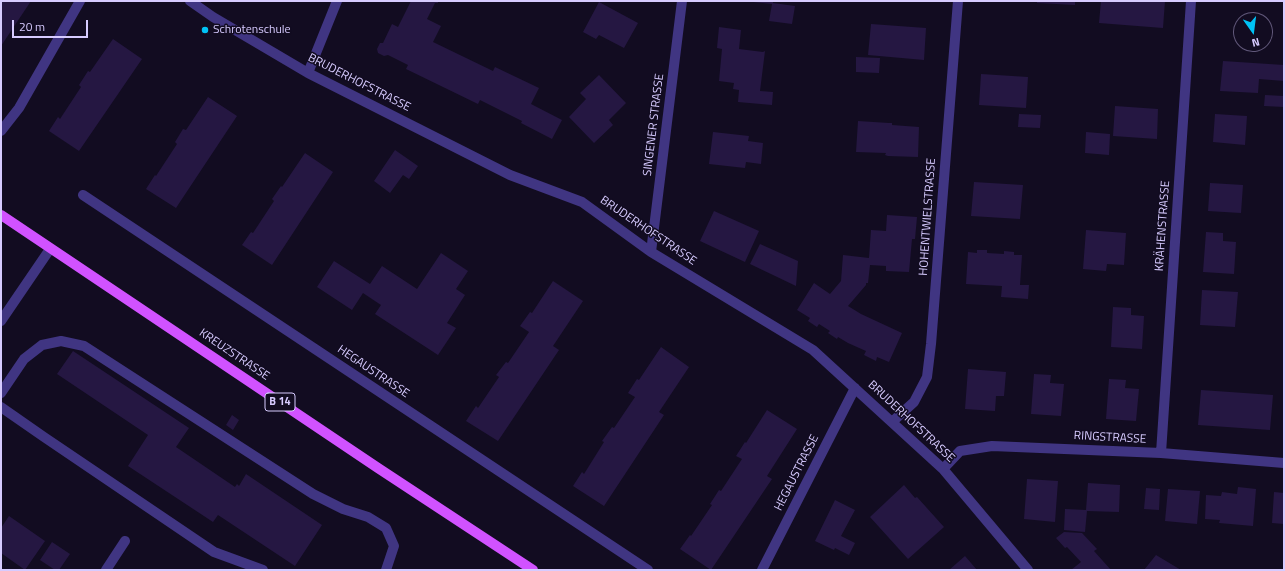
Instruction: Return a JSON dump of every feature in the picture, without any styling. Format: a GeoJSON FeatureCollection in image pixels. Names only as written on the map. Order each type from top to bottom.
{"type":"FeatureCollection","features":[{"type":"Feature","properties":{"kind":"main road","name":"KREUZSTRASSE"},"geometry":{"type":"LineString","coordinates":[[1,215],[533,570]]}},
{"type":"Feature","properties":{"kind":"street"},"geometry":{"type":"LineString","coordinates":[[1,132],[19,108],[80,1]]}},
{"type":"Feature","properties":{"kind":"street","name":"BRUDERHOFSTRASSE"},"geometry":{"type":"LineString","coordinates":[[190,1],[213,17],[308,72],[510,175],[582,202],[651,252],[813,350],[943,469],[1028,570]]}},
{"type":"Feature","properties":{"kind":"street"},"geometry":{"type":"LineString","coordinates":[[308,72],[337,1]]}},
{"type":"Feature","properties":{"kind":"street","name":"SINGENER STRASSE"},"geometry":{"type":"LineString","coordinates":[[651,252],[682,1]]}},
{"type":"Feature","properties":{"kind":"street","name":"HOHENTWIELSTRASSE"},"geometry":{"type":"LineString","coordinates":[[892,422],[914,402],[927,377],[932,336],[958,1]]}},
{"type":"Feature","properties":{"kind":"street","name":"KRÄHENSTRASSE"},"geometry":{"type":"LineString","coordinates":[[1161,453],[1191,1]]}},
{"type":"Feature","properties":{"kind":"street","name":"HEGAUSTRASSE"},"geometry":{"type":"LineString","coordinates":[[83,195],[648,570]]}},
{"type":"Feature","properties":{"kind":"street"},"geometry":{"type":"LineString","coordinates":[[1,321],[50,249]]}},
{"type":"Feature","properties":{"kind":"street"},"geometry":{"type":"LineString","coordinates":[[1,393],[24,360],[42,345],[61,341],[84,346],[313,494],[343,509],[368,517],[386,528],[394,546],[386,570]]}},
{"type":"Feature","properties":{"kind":"street","name":"HEGAUSTRASSE"},"geometry":{"type":"LineString","coordinates":[[762,570],[855,388]]}},
{"type":"Feature","properties":{"kind":"street"},"geometry":{"type":"LineString","coordinates":[[1,407],[214,552],[263,570]]}},
{"type":"Feature","properties":{"kind":"street","name":"RINGSTRASSE"},"geometry":{"type":"LineString","coordinates":[[943,469],[960,451],[992,446],[1161,453],[1284,463]]}},
{"type":"Feature","properties":{"kind":"street"},"geometry":{"type":"LineString","coordinates":[[106,570],[125,541]]}},
{"type":"Feature","properties":{"kind":"building"},"geometry":{"type":"Polygon","coordinates":[[[1,1],[31,1],[1,46],[1,1]]]}},
{"type":"Feature","properties":{"kind":"building"},"geometry":{"type":"Polygon","coordinates":[[[411,1],[438,1],[438,3],[435,3],[427,19],[441,26],[433,42],[493,71],[495,67],[539,88],[531,104],[562,120],[552,139],[521,123],[522,121],[480,100],[478,104],[406,69],[408,65],[388,55],[384,56],[378,53],[377,49],[380,43],[383,43],[392,24],[398,27],[411,1]]]}},
{"type":"Feature","properties":{"kind":"building"},"geometry":{"type":"Polygon","coordinates":[[[753,1],[773,1],[773,3],[795,6],[792,24],[769,21],[772,4],[753,1]]]}},
{"type":"Feature","properties":{"kind":"building"},"geometry":{"type":"Polygon","coordinates":[[[1037,1],[1075,1],[1075,5],[1037,3],[1037,1]]]}},
{"type":"Feature","properties":{"kind":"building"},"geometry":{"type":"Polygon","coordinates":[[[1101,1],[1165,1],[1163,28],[1099,23],[1101,1]]]}},
{"type":"Feature","properties":{"kind":"building"},"geometry":{"type":"Polygon","coordinates":[[[599,2],[638,23],[624,48],[599,35],[596,39],[583,32],[599,2]]]}},
{"type":"Feature","properties":{"kind":"building"},"geometry":{"type":"Polygon","coordinates":[[[871,24],[926,28],[924,60],[868,55],[871,24]]]}},
{"type":"Feature","properties":{"kind":"building"},"geometry":{"type":"Polygon","coordinates":[[[719,27],[741,30],[739,49],[765,51],[760,91],[773,92],[772,105],[738,102],[739,90],[733,89],[734,83],[719,81],[722,49],[717,48],[719,27]]]}},
{"type":"Feature","properties":{"kind":"building"},"geometry":{"type":"Polygon","coordinates":[[[113,39],[142,59],[79,151],[49,131],[58,117],[60,119],[81,87],[79,85],[88,71],[90,72],[113,39]]]}},
{"type":"Feature","properties":{"kind":"building"},"geometry":{"type":"Polygon","coordinates":[[[856,57],[880,58],[879,73],[856,72],[856,57]]]}},
{"type":"Feature","properties":{"kind":"building"},"geometry":{"type":"Polygon","coordinates":[[[1223,61],[1284,65],[1284,81],[1259,79],[1258,93],[1220,91],[1223,61]]]}},
{"type":"Feature","properties":{"kind":"building"},"geometry":{"type":"Polygon","coordinates":[[[981,74],[1028,77],[1026,108],[979,105],[981,74]]]}},
{"type":"Feature","properties":{"kind":"building"},"geometry":{"type":"Polygon","coordinates":[[[599,75],[626,103],[609,120],[613,125],[594,143],[569,117],[586,99],[580,93],[599,75]]]}},
{"type":"Feature","properties":{"kind":"building"},"geometry":{"type":"Polygon","coordinates":[[[1265,95],[1284,96],[1284,107],[1264,106],[1265,95]]]}},
{"type":"Feature","properties":{"kind":"building"},"geometry":{"type":"Polygon","coordinates":[[[208,97],[237,116],[176,208],[146,189],[177,144],[175,142],[183,129],[186,130],[208,97]]]}},
{"type":"Feature","properties":{"kind":"building"},"geometry":{"type":"Polygon","coordinates":[[[1115,106],[1158,109],[1157,139],[1113,136],[1115,106]]]}},
{"type":"Feature","properties":{"kind":"building"},"geometry":{"type":"Polygon","coordinates":[[[1019,114],[1041,115],[1040,128],[1018,127],[1019,114]]]}},
{"type":"Feature","properties":{"kind":"building"},"geometry":{"type":"Polygon","coordinates":[[[1215,114],[1247,116],[1245,145],[1213,142],[1215,114]]]}},
{"type":"Feature","properties":{"kind":"building"},"geometry":{"type":"Polygon","coordinates":[[[858,121],[892,123],[892,125],[919,127],[918,157],[888,156],[885,155],[886,153],[856,152],[858,121]]]}},
{"type":"Feature","properties":{"kind":"building"},"geometry":{"type":"Polygon","coordinates":[[[713,132],[749,136],[748,141],[763,143],[761,164],[746,162],[745,168],[709,164],[713,132]]]}},
{"type":"Feature","properties":{"kind":"building"},"geometry":{"type":"Polygon","coordinates":[[[1086,132],[1110,134],[1109,155],[1085,153],[1086,132]]]}},
{"type":"Feature","properties":{"kind":"building"},"geometry":{"type":"Polygon","coordinates":[[[395,150],[418,166],[409,179],[403,175],[390,193],[374,181],[395,150]]]}},
{"type":"Feature","properties":{"kind":"building"},"geometry":{"type":"Polygon","coordinates":[[[305,153],[333,172],[272,265],[242,245],[251,232],[253,233],[274,201],[272,199],[305,153]]]}},
{"type":"Feature","properties":{"kind":"building"},"geometry":{"type":"Polygon","coordinates":[[[974,182],[1023,185],[1020,219],[971,216],[974,182]]]}},
{"type":"Feature","properties":{"kind":"building"},"geometry":{"type":"Polygon","coordinates":[[[1210,183],[1243,185],[1241,213],[1208,211],[1210,183]]]}},
{"type":"Feature","properties":{"kind":"building"},"geometry":{"type":"Polygon","coordinates":[[[714,211],[759,231],[745,262],[700,241],[714,211]]]}},
{"type":"Feature","properties":{"kind":"building"},"geometry":{"type":"Polygon","coordinates":[[[887,215],[917,217],[915,239],[912,239],[909,272],[886,271],[886,266],[870,265],[868,283],[866,283],[866,285],[848,306],[861,314],[902,333],[889,362],[877,357],[876,361],[864,355],[866,351],[838,337],[837,339],[828,333],[830,331],[819,324],[817,327],[808,321],[810,318],[797,310],[814,283],[830,294],[841,281],[843,255],[869,258],[871,230],[886,231],[887,215]]]}},
{"type":"Feature","properties":{"kind":"building"},"geometry":{"type":"Polygon","coordinates":[[[1086,230],[1126,233],[1124,265],[1107,264],[1106,271],[1083,269],[1086,230]]]}},
{"type":"Feature","properties":{"kind":"building"},"geometry":{"type":"Polygon","coordinates":[[[1206,232],[1223,233],[1223,241],[1236,242],[1234,274],[1203,272],[1206,232]]]}},
{"type":"Feature","properties":{"kind":"building"},"geometry":{"type":"Polygon","coordinates":[[[760,244],[798,261],[796,286],[750,264],[760,244]]]}},
{"type":"Feature","properties":{"kind":"building"},"geometry":{"type":"Polygon","coordinates":[[[977,250],[987,250],[987,253],[1004,254],[1004,251],[1014,252],[1014,255],[1022,255],[1020,285],[1029,285],[1028,299],[1001,297],[1002,286],[966,284],[968,252],[977,253],[977,250]]]}},
{"type":"Feature","properties":{"kind":"building"},"geometry":{"type":"Polygon","coordinates":[[[441,253],[468,271],[456,289],[465,295],[447,323],[456,328],[438,355],[375,314],[381,305],[363,293],[352,310],[317,287],[334,261],[370,284],[382,266],[417,289],[441,253]]]}},
{"type":"Feature","properties":{"kind":"building"},"geometry":{"type":"Polygon","coordinates":[[[553,281],[583,301],[553,346],[559,350],[498,441],[466,421],[476,406],[478,408],[499,377],[496,375],[506,362],[508,363],[529,332],[520,326],[530,312],[532,313],[553,281]]]}},
{"type":"Feature","properties":{"kind":"building"},"geometry":{"type":"Polygon","coordinates":[[[1202,290],[1238,292],[1235,327],[1200,325],[1202,290]]]}},
{"type":"Feature","properties":{"kind":"building"},"geometry":{"type":"Polygon","coordinates":[[[1113,307],[1131,308],[1131,315],[1144,316],[1142,349],[1111,347],[1113,307]]]}},
{"type":"Feature","properties":{"kind":"building"},"geometry":{"type":"Polygon","coordinates":[[[661,347],[689,367],[659,412],[664,415],[604,506],[573,486],[582,472],[584,474],[604,442],[602,441],[612,427],[614,428],[635,397],[628,393],[637,379],[639,380],[661,347]]]}},
{"type":"Feature","properties":{"kind":"building"},"geometry":{"type":"Polygon","coordinates":[[[73,351],[189,428],[176,447],[235,487],[237,484],[239,486],[246,474],[322,525],[295,566],[218,515],[213,522],[128,466],[148,435],[57,374],[73,351]]]}},
{"type":"Feature","properties":{"kind":"building"},"geometry":{"type":"Polygon","coordinates":[[[968,369],[1006,372],[1004,396],[996,396],[995,411],[965,409],[968,369]]]}},
{"type":"Feature","properties":{"kind":"building"},"geometry":{"type":"Polygon","coordinates":[[[1034,374],[1051,375],[1050,383],[1064,384],[1061,416],[1031,414],[1034,374]]]}},
{"type":"Feature","properties":{"kind":"building"},"geometry":{"type":"Polygon","coordinates":[[[1109,379],[1126,380],[1125,388],[1139,389],[1136,421],[1106,419],[1109,379]]]}},
{"type":"Feature","properties":{"kind":"building"},"geometry":{"type":"Polygon","coordinates":[[[1201,390],[1273,395],[1270,430],[1198,425],[1201,390]]]}},
{"type":"Feature","properties":{"kind":"building"},"geometry":{"type":"Polygon","coordinates":[[[767,410],[797,429],[767,476],[772,479],[711,570],[680,549],[690,535],[691,536],[712,505],[710,504],[719,490],[721,491],[742,459],[736,456],[767,410]]]}},
{"type":"Feature","properties":{"kind":"building"},"geometry":{"type":"Polygon","coordinates":[[[232,415],[239,420],[233,430],[226,425],[232,415]]]}},
{"type":"Feature","properties":{"kind":"building"},"geometry":{"type":"Polygon","coordinates":[[[1027,479],[1058,481],[1055,522],[1024,519],[1027,479]]]}},
{"type":"Feature","properties":{"kind":"building"},"geometry":{"type":"Polygon","coordinates":[[[1088,483],[1120,485],[1119,512],[1087,511],[1085,532],[1064,530],[1065,509],[1086,510],[1088,483]]]}},
{"type":"Feature","properties":{"kind":"building"},"geometry":{"type":"Polygon","coordinates":[[[904,485],[944,527],[908,559],[870,517],[904,485]]]}},
{"type":"Feature","properties":{"kind":"building"},"geometry":{"type":"Polygon","coordinates":[[[1238,487],[1256,489],[1253,526],[1219,523],[1220,520],[1205,519],[1206,495],[1221,496],[1222,492],[1237,494],[1238,487]]]}},
{"type":"Feature","properties":{"kind":"building"},"geometry":{"type":"Polygon","coordinates":[[[1146,488],[1160,489],[1159,510],[1144,509],[1146,488]]]}},
{"type":"Feature","properties":{"kind":"building"},"geometry":{"type":"Polygon","coordinates":[[[1168,489],[1200,491],[1197,524],[1165,521],[1168,489]]]}},
{"type":"Feature","properties":{"kind":"building"},"geometry":{"type":"Polygon","coordinates":[[[1274,492],[1284,493],[1284,524],[1272,523],[1274,492]]]}},
{"type":"Feature","properties":{"kind":"building"},"geometry":{"type":"Polygon","coordinates":[[[835,500],[855,510],[841,536],[855,543],[849,555],[815,541],[835,500]]]}},
{"type":"Feature","properties":{"kind":"building"},"geometry":{"type":"Polygon","coordinates":[[[9,516],[45,541],[25,570],[1,553],[1,528],[9,516]]]}},
{"type":"Feature","properties":{"kind":"building"},"geometry":{"type":"Polygon","coordinates":[[[1064,532],[1082,533],[1097,549],[1094,551],[1111,570],[1071,570],[1081,562],[1056,538],[1064,532]]]}},
{"type":"Feature","properties":{"kind":"building"},"geometry":{"type":"Polygon","coordinates":[[[52,542],[70,554],[59,570],[55,570],[40,560],[52,542]]]}},
{"type":"Feature","properties":{"kind":"building"},"geometry":{"type":"Polygon","coordinates":[[[1156,555],[1181,570],[1144,570],[1156,555]]]}},
{"type":"Feature","properties":{"kind":"building"},"geometry":{"type":"Polygon","coordinates":[[[965,556],[977,570],[949,570],[965,556]]]}},
{"type":"Feature","properties":{"kind":"place","name":"Schrotenschule"},"geometry":{"type":"Point","coordinates":[205,30]}}]}
